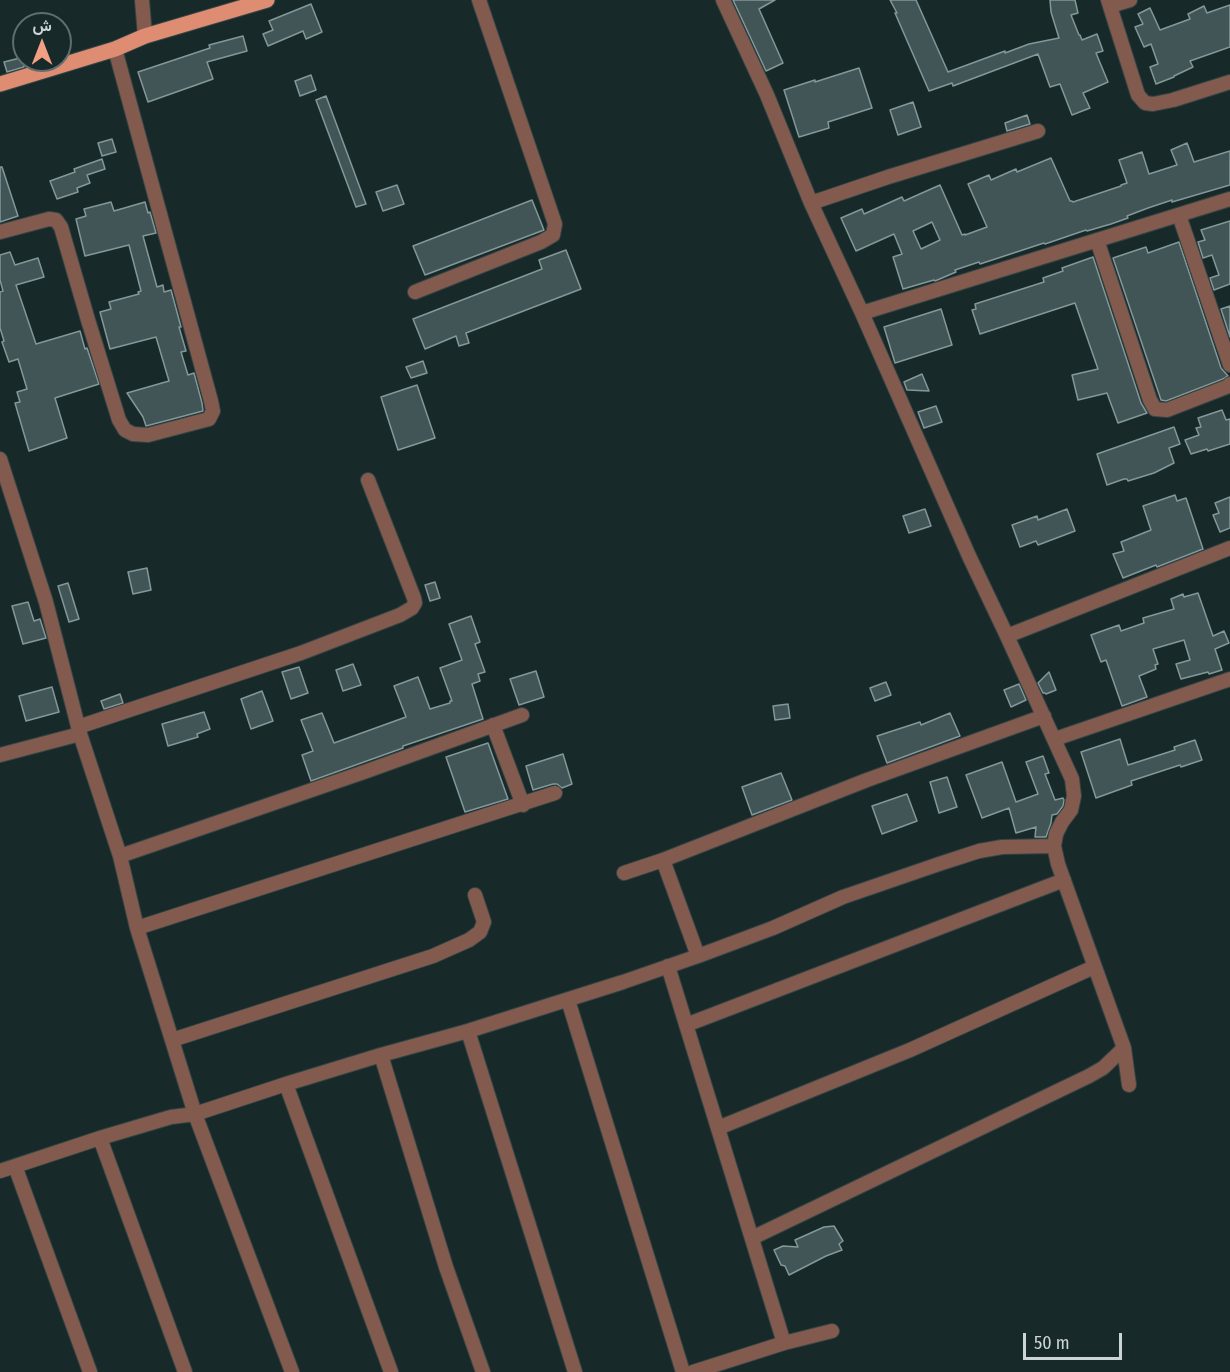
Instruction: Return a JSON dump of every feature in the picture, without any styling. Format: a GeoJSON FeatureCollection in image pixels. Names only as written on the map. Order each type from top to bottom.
{"type":"FeatureCollection","features":[{"type":"Feature","properties":{"kind":"main road"},"geometry":{"type":"LineString","coordinates":[[0,84],[115,49],[145,36],[267,0]]}},
{"type":"Feature","properties":{"kind":"street"},"geometry":{"type":"LineString","coordinates":[[142,0],[145,36]]}},
{"type":"Feature","properties":{"kind":"street"},"geometry":{"type":"LineString","coordinates":[[415,292],[541,242],[553,235],[555,224],[479,0]]}},
{"type":"Feature","properties":{"kind":"street"},"geometry":{"type":"LineString","coordinates":[[723,0],[969,556],[1072,779],[1074,796],[1071,810],[1056,834],[1054,846],[1094,967],[1124,1048],[1129,1085]]}},
{"type":"Feature","properties":{"kind":"street"},"geometry":{"type":"LineString","coordinates":[[1130,0],[1109,3],[1138,96],[1145,103],[1153,105],[1230,82]]}},
{"type":"Feature","properties":{"kind":"street"},"geometry":{"type":"LineString","coordinates":[[0,232],[49,219],[56,220],[61,227],[91,332],[124,430],[133,434],[147,435],[209,419],[213,411],[211,401],[115,49]]}},
{"type":"Feature","properties":{"kind":"street"},"geometry":{"type":"LineString","coordinates":[[811,203],[1038,131]]}},
{"type":"Feature","properties":{"kind":"street"},"geometry":{"type":"LineString","coordinates":[[862,313],[1230,199]]}},
{"type":"Feature","properties":{"kind":"street"},"geometry":{"type":"LineString","coordinates":[[1179,215],[1230,365]]}},
{"type":"Feature","properties":{"kind":"street"},"geometry":{"type":"LineString","coordinates":[[1097,240],[1155,409],[1167,410],[1230,384]]}},
{"type":"Feature","properties":{"kind":"street"},"geometry":{"type":"LineString","coordinates":[[0,459],[46,602],[79,731],[120,856],[137,928],[195,1114],[292,1372]]}},
{"type":"Feature","properties":{"kind":"street"},"geometry":{"type":"LineString","coordinates":[[0,755],[79,731],[301,653],[400,615],[412,608],[415,603],[414,598],[368,480]]}},
{"type":"Feature","properties":{"kind":"street"},"geometry":{"type":"LineString","coordinates":[[1007,636],[1230,548]]}},
{"type":"Feature","properties":{"kind":"street"},"geometry":{"type":"LineString","coordinates":[[1055,740],[1230,679]]}},
{"type":"Feature","properties":{"kind":"street"},"geometry":{"type":"LineString","coordinates":[[120,856],[367,771],[522,714]]}},
{"type":"Feature","properties":{"kind":"street"},"geometry":{"type":"LineString","coordinates":[[624,873],[663,861],[867,780],[1044,716]]}},
{"type":"Feature","properties":{"kind":"street"},"geometry":{"type":"LineString","coordinates":[[494,725],[523,805]]}},
{"type":"Feature","properties":{"kind":"street"},"geometry":{"type":"LineString","coordinates":[[137,928],[555,793]]}},
{"type":"Feature","properties":{"kind":"street"},"geometry":{"type":"LineString","coordinates":[[0,1172],[100,1138],[171,1117],[195,1114],[286,1084],[568,1000],[698,957],[773,928],[843,897],[959,857],[1002,847],[1054,846]]}},
{"type":"Feature","properties":{"kind":"street"},"geometry":{"type":"LineString","coordinates":[[663,861],[698,957]]}},
{"type":"Feature","properties":{"kind":"street"},"geometry":{"type":"LineString","coordinates":[[686,1025],[1064,880]]}},
{"type":"Feature","properties":{"kind":"street"},"geometry":{"type":"LineString","coordinates":[[172,1040],[433,957],[469,940],[480,932],[484,922],[475,895]]}},
{"type":"Feature","properties":{"kind":"street"},"geometry":{"type":"LineString","coordinates":[[668,966],[784,1343]]}},
{"type":"Feature","properties":{"kind":"street"},"geometry":{"type":"LineString","coordinates":[[718,1128],[910,1050],[1094,967]]}},
{"type":"Feature","properties":{"kind":"street"},"geometry":{"type":"LineString","coordinates":[[568,1000],[683,1372]]}},
{"type":"Feature","properties":{"kind":"street"},"geometry":{"type":"LineString","coordinates":[[468,1031],[575,1372]]}},
{"type":"Feature","properties":{"kind":"street"},"geometry":{"type":"LineString","coordinates":[[752,1238],[1089,1076],[1103,1068],[1124,1048]]}},
{"type":"Feature","properties":{"kind":"street"},"geometry":{"type":"LineString","coordinates":[[381,1055],[446,1267],[483,1372]]}},
{"type":"Feature","properties":{"kind":"street"},"geometry":{"type":"LineString","coordinates":[[286,1084],[391,1372]]}},
{"type":"Feature","properties":{"kind":"street"},"geometry":{"type":"LineString","coordinates":[[100,1138],[185,1372]]}},
{"type":"Feature","properties":{"kind":"street"},"geometry":{"type":"LineString","coordinates":[[15,1167],[90,1372]]}},
{"type":"Feature","properties":{"kind":"street"},"geometry":{"type":"LineString","coordinates":[[693,1372],[784,1343],[832,1331]]}},
{"type":"Feature","properties":{"kind":"building"},"geometry":{"type":"Polygon","coordinates":[[[733,0],[775,0],[759,9],[783,63],[766,71],[733,0]]]}},
{"type":"Feature","properties":{"kind":"building"},"geometry":{"type":"Polygon","coordinates":[[[890,0],[916,0],[948,72],[1005,51],[1005,53],[1029,44],[1059,38],[1050,0],[1075,0],[1078,13],[1071,15],[1079,35],[1082,40],[1097,34],[1103,51],[1096,53],[1108,82],[1083,93],[1090,108],[1072,115],[1060,84],[1050,87],[1038,54],[953,86],[952,83],[929,91],[890,0]]]}},
{"type":"Feature","properties":{"kind":"building"},"geometry":{"type":"Polygon","coordinates":[[[311,4],[322,32],[306,39],[303,31],[268,46],[263,34],[273,30],[269,21],[311,4]]]}},
{"type":"Feature","properties":{"kind":"building"},"geometry":{"type":"Polygon","coordinates":[[[1230,5],[1230,47],[1190,61],[1193,67],[1156,84],[1150,67],[1158,64],[1151,44],[1144,47],[1135,27],[1143,24],[1138,14],[1150,8],[1160,30],[1190,19],[1188,14],[1204,6],[1207,13],[1230,5]]]}},
{"type":"Feature","properties":{"kind":"building"},"geometry":{"type":"Polygon","coordinates":[[[243,36],[247,51],[207,62],[213,79],[148,102],[138,72],[210,48],[209,45],[243,36]]]}},
{"type":"Feature","properties":{"kind":"building"},"geometry":{"type":"Polygon","coordinates":[[[12,60],[12,71],[7,72],[4,62],[12,60]]]}},
{"type":"Feature","properties":{"kind":"building"},"geometry":{"type":"Polygon","coordinates":[[[859,68],[872,108],[828,122],[829,128],[799,137],[784,90],[859,68]]]}},
{"type":"Feature","properties":{"kind":"building"},"geometry":{"type":"Polygon","coordinates":[[[311,75],[316,90],[300,96],[295,81],[311,75]]]}},
{"type":"Feature","properties":{"kind":"building"},"geometry":{"type":"Polygon","coordinates":[[[326,96],[366,204],[356,207],[316,100],[326,96]]]}},
{"type":"Feature","properties":{"kind":"building"},"geometry":{"type":"Polygon","coordinates":[[[913,102],[921,127],[898,135],[890,110],[913,102]]]}},
{"type":"Feature","properties":{"kind":"building"},"geometry":{"type":"Polygon","coordinates":[[[1027,115],[1030,124],[1007,131],[1005,123],[1027,115]]]}},
{"type":"Feature","properties":{"kind":"building"},"geometry":{"type":"Polygon","coordinates":[[[112,139],[116,152],[102,156],[98,143],[112,139]]]}},
{"type":"Feature","properties":{"kind":"building"},"geometry":{"type":"Polygon","coordinates":[[[1187,143],[1194,162],[1230,151],[1230,185],[1172,202],[1172,200],[1111,224],[980,264],[979,262],[955,270],[956,272],[935,281],[903,289],[893,257],[902,254],[894,234],[856,251],[841,218],[862,209],[864,214],[902,197],[904,201],[940,185],[962,235],[965,235],[987,227],[968,184],[989,175],[991,180],[1051,158],[1070,201],[1073,202],[1127,183],[1119,160],[1142,152],[1149,174],[1177,165],[1171,150],[1187,143]],[[932,222],[913,231],[921,249],[940,240],[932,222]]]}},
{"type":"Feature","properties":{"kind":"building"},"geometry":{"type":"Polygon","coordinates":[[[102,159],[105,169],[87,175],[90,183],[77,188],[78,192],[57,199],[50,181],[102,159]]]}},
{"type":"Feature","properties":{"kind":"building"},"geometry":{"type":"Polygon","coordinates":[[[0,167],[2,167],[18,216],[0,222],[0,167]]]}},
{"type":"Feature","properties":{"kind":"building"},"geometry":{"type":"Polygon","coordinates":[[[397,185],[404,204],[383,211],[376,192],[397,185]]]}},
{"type":"Feature","properties":{"kind":"building"},"geometry":{"type":"Polygon","coordinates":[[[532,200],[544,230],[425,275],[413,246],[532,200]]]}},
{"type":"Feature","properties":{"kind":"building"},"geometry":{"type":"Polygon","coordinates":[[[111,202],[114,211],[145,202],[148,213],[150,212],[156,233],[143,236],[157,287],[163,285],[164,292],[171,290],[186,351],[181,352],[188,375],[194,373],[203,411],[146,426],[143,417],[127,393],[169,381],[156,337],[110,349],[100,312],[111,309],[109,302],[139,294],[138,292],[141,291],[129,245],[85,256],[76,219],[86,216],[84,209],[111,202]]]}},
{"type":"Feature","properties":{"kind":"building"},"geometry":{"type":"Polygon","coordinates":[[[1230,221],[1230,284],[1214,290],[1210,278],[1219,275],[1212,255],[1203,258],[1198,242],[1205,240],[1201,230],[1230,221]]]}},
{"type":"Feature","properties":{"kind":"building"},"geometry":{"type":"Polygon","coordinates":[[[1179,242],[1221,368],[1228,376],[1166,401],[1161,400],[1113,258],[1146,247],[1148,253],[1179,242]]]}},
{"type":"Feature","properties":{"kind":"building"},"geometry":{"type":"Polygon","coordinates":[[[566,250],[581,289],[466,333],[469,343],[459,346],[456,336],[425,349],[413,319],[542,269],[539,260],[566,250]]]}},
{"type":"Feature","properties":{"kind":"building"},"geometry":{"type":"Polygon","coordinates":[[[10,252],[15,265],[38,258],[44,277],[16,285],[36,344],[80,331],[99,384],[55,398],[67,438],[29,451],[15,403],[20,402],[17,392],[27,389],[18,359],[9,362],[0,328],[0,292],[3,291],[0,280],[0,255],[10,252]]]}},
{"type":"Feature","properties":{"kind":"building"},"geometry":{"type":"Polygon","coordinates":[[[1093,257],[1141,403],[1147,413],[1118,423],[1107,393],[1078,400],[1072,375],[1098,369],[1075,303],[980,334],[972,310],[976,309],[975,304],[1044,282],[1043,278],[1063,271],[1062,268],[1093,257]]]}},
{"type":"Feature","properties":{"kind":"building"},"geometry":{"type":"Polygon","coordinates":[[[1230,306],[1230,337],[1221,309],[1230,306]]]}},
{"type":"Feature","properties":{"kind":"building"},"geometry":{"type":"Polygon","coordinates":[[[941,309],[952,345],[895,363],[884,327],[941,309]]]}},
{"type":"Feature","properties":{"kind":"building"},"geometry":{"type":"Polygon","coordinates":[[[423,361],[427,373],[411,378],[406,367],[423,361]]]}},
{"type":"Feature","properties":{"kind":"building"},"geometry":{"type":"Polygon","coordinates":[[[922,374],[929,391],[907,390],[904,382],[922,374]]]}},
{"type":"Feature","properties":{"kind":"building"},"geometry":{"type":"Polygon","coordinates":[[[417,385],[435,438],[398,450],[381,397],[417,385]]]}},
{"type":"Feature","properties":{"kind":"building"},"geometry":{"type":"Polygon","coordinates":[[[936,406],[942,422],[924,428],[918,412],[936,406]]]}},
{"type":"Feature","properties":{"kind":"building"},"geometry":{"type":"Polygon","coordinates":[[[1222,410],[1226,420],[1230,419],[1230,444],[1191,454],[1185,440],[1199,435],[1196,428],[1201,427],[1198,418],[1222,410]]]}},
{"type":"Feature","properties":{"kind":"building"},"geometry":{"type":"Polygon","coordinates":[[[1174,427],[1180,444],[1169,448],[1174,463],[1154,473],[1107,485],[1097,454],[1174,427]]]}},
{"type":"Feature","properties":{"kind":"building"},"geometry":{"type":"Polygon","coordinates":[[[1175,495],[1177,501],[1186,498],[1203,549],[1123,578],[1113,554],[1124,551],[1121,542],[1151,530],[1143,506],[1175,495]]]}},
{"type":"Feature","properties":{"kind":"building"},"geometry":{"type":"Polygon","coordinates":[[[1230,497],[1230,528],[1220,532],[1213,515],[1219,513],[1215,503],[1230,497]]]}},
{"type":"Feature","properties":{"kind":"building"},"geometry":{"type":"Polygon","coordinates":[[[925,509],[931,526],[909,533],[903,516],[925,509]]]}},
{"type":"Feature","properties":{"kind":"building"},"geometry":{"type":"Polygon","coordinates":[[[1067,509],[1075,531],[1038,545],[1036,541],[1020,547],[1012,525],[1037,516],[1038,520],[1067,509]]]}},
{"type":"Feature","properties":{"kind":"building"},"geometry":{"type":"Polygon","coordinates":[[[147,568],[151,590],[133,594],[128,572],[147,568]]]}},
{"type":"Feature","properties":{"kind":"building"},"geometry":{"type":"Polygon","coordinates":[[[435,582],[440,598],[430,601],[425,585],[435,582]]]}},
{"type":"Feature","properties":{"kind":"building"},"geometry":{"type":"Polygon","coordinates":[[[68,583],[79,619],[69,622],[58,586],[68,583]]]}},
{"type":"Feature","properties":{"kind":"building"},"geometry":{"type":"Polygon","coordinates":[[[1198,593],[1213,636],[1224,631],[1229,643],[1215,649],[1222,670],[1181,679],[1176,664],[1190,660],[1184,640],[1153,649],[1158,664],[1155,665],[1156,669],[1139,676],[1147,697],[1122,706],[1106,660],[1101,662],[1091,635],[1119,625],[1121,631],[1144,623],[1143,618],[1174,609],[1171,599],[1183,594],[1184,597],[1198,593]]]}},
{"type":"Feature","properties":{"kind":"building"},"geometry":{"type":"Polygon","coordinates":[[[28,602],[34,621],[40,619],[46,638],[23,644],[12,606],[28,602]]]}},
{"type":"Feature","properties":{"kind":"building"},"geometry":{"type":"Polygon","coordinates":[[[471,616],[480,642],[475,644],[485,672],[478,674],[480,681],[472,684],[483,719],[311,781],[302,755],[313,751],[301,720],[322,713],[334,743],[406,717],[394,686],[418,677],[430,709],[450,703],[452,701],[440,668],[462,660],[449,624],[471,616]]]}},
{"type":"Feature","properties":{"kind":"building"},"geometry":{"type":"Polygon","coordinates":[[[353,664],[361,685],[343,691],[336,670],[353,664]]]}},
{"type":"Feature","properties":{"kind":"building"},"geometry":{"type":"Polygon","coordinates":[[[299,667],[308,693],[291,699],[282,672],[299,667]]]}},
{"type":"Feature","properties":{"kind":"building"},"geometry":{"type":"Polygon","coordinates":[[[536,671],[544,697],[519,705],[510,679],[536,671]]]}},
{"type":"Feature","properties":{"kind":"building"},"geometry":{"type":"Polygon","coordinates":[[[1049,672],[1056,690],[1046,694],[1043,693],[1038,683],[1049,672]]]}},
{"type":"Feature","properties":{"kind":"building"},"geometry":{"type":"Polygon","coordinates":[[[886,682],[891,695],[875,701],[870,688],[886,682]]]}},
{"type":"Feature","properties":{"kind":"building"},"geometry":{"type":"Polygon","coordinates":[[[1019,684],[1026,700],[1011,707],[1004,690],[1019,684]]]}},
{"type":"Feature","properties":{"kind":"building"},"geometry":{"type":"Polygon","coordinates":[[[52,687],[59,712],[26,721],[19,696],[52,687]]]}},
{"type":"Feature","properties":{"kind":"building"},"geometry":{"type":"Polygon","coordinates":[[[262,691],[273,721],[251,729],[241,699],[262,691]]]}},
{"type":"Feature","properties":{"kind":"building"},"geometry":{"type":"Polygon","coordinates":[[[120,694],[123,703],[104,709],[101,701],[120,694]]]}},
{"type":"Feature","properties":{"kind":"building"},"geometry":{"type":"Polygon","coordinates":[[[788,704],[790,718],[775,720],[773,706],[788,704]]]}},
{"type":"Feature","properties":{"kind":"building"},"geometry":{"type":"Polygon","coordinates":[[[204,712],[210,729],[197,734],[198,737],[168,746],[162,724],[204,712]]]}},
{"type":"Feature","properties":{"kind":"building"},"geometry":{"type":"Polygon","coordinates":[[[950,713],[960,736],[887,763],[877,736],[920,722],[921,725],[950,713]]]}},
{"type":"Feature","properties":{"kind":"building"},"geometry":{"type":"Polygon","coordinates":[[[1120,739],[1128,765],[1175,750],[1174,747],[1195,740],[1202,760],[1131,781],[1132,785],[1096,798],[1081,752],[1120,739]]]}},
{"type":"Feature","properties":{"kind":"building"},"geometry":{"type":"Polygon","coordinates":[[[488,743],[508,799],[465,812],[446,757],[488,743]]]}},
{"type":"Feature","properties":{"kind":"building"},"geometry":{"type":"Polygon","coordinates":[[[563,754],[572,784],[562,788],[553,784],[533,790],[526,766],[563,754]]]}},
{"type":"Feature","properties":{"kind":"building"},"geometry":{"type":"Polygon","coordinates":[[[1043,756],[1049,773],[1045,774],[1055,800],[1063,798],[1064,800],[1057,814],[1052,815],[1046,837],[1035,837],[1036,827],[1016,833],[1009,808],[982,818],[966,775],[1002,762],[1016,802],[1038,794],[1026,762],[1043,756]]]}},
{"type":"Feature","properties":{"kind":"building"},"geometry":{"type":"Polygon","coordinates":[[[781,773],[792,800],[752,815],[742,787],[781,773]]]}},
{"type":"Feature","properties":{"kind":"building"},"geometry":{"type":"Polygon","coordinates":[[[947,777],[957,807],[939,813],[930,782],[947,777]]]}},
{"type":"Feature","properties":{"kind":"building"},"geometry":{"type":"Polygon","coordinates":[[[907,794],[917,821],[882,834],[872,806],[907,794]]]}},
{"type":"Feature","properties":{"kind":"building"},"geometry":{"type":"Polygon","coordinates":[[[834,1226],[843,1241],[839,1244],[842,1250],[789,1275],[774,1250],[783,1246],[798,1247],[795,1240],[824,1227],[834,1226]]]}}]}
